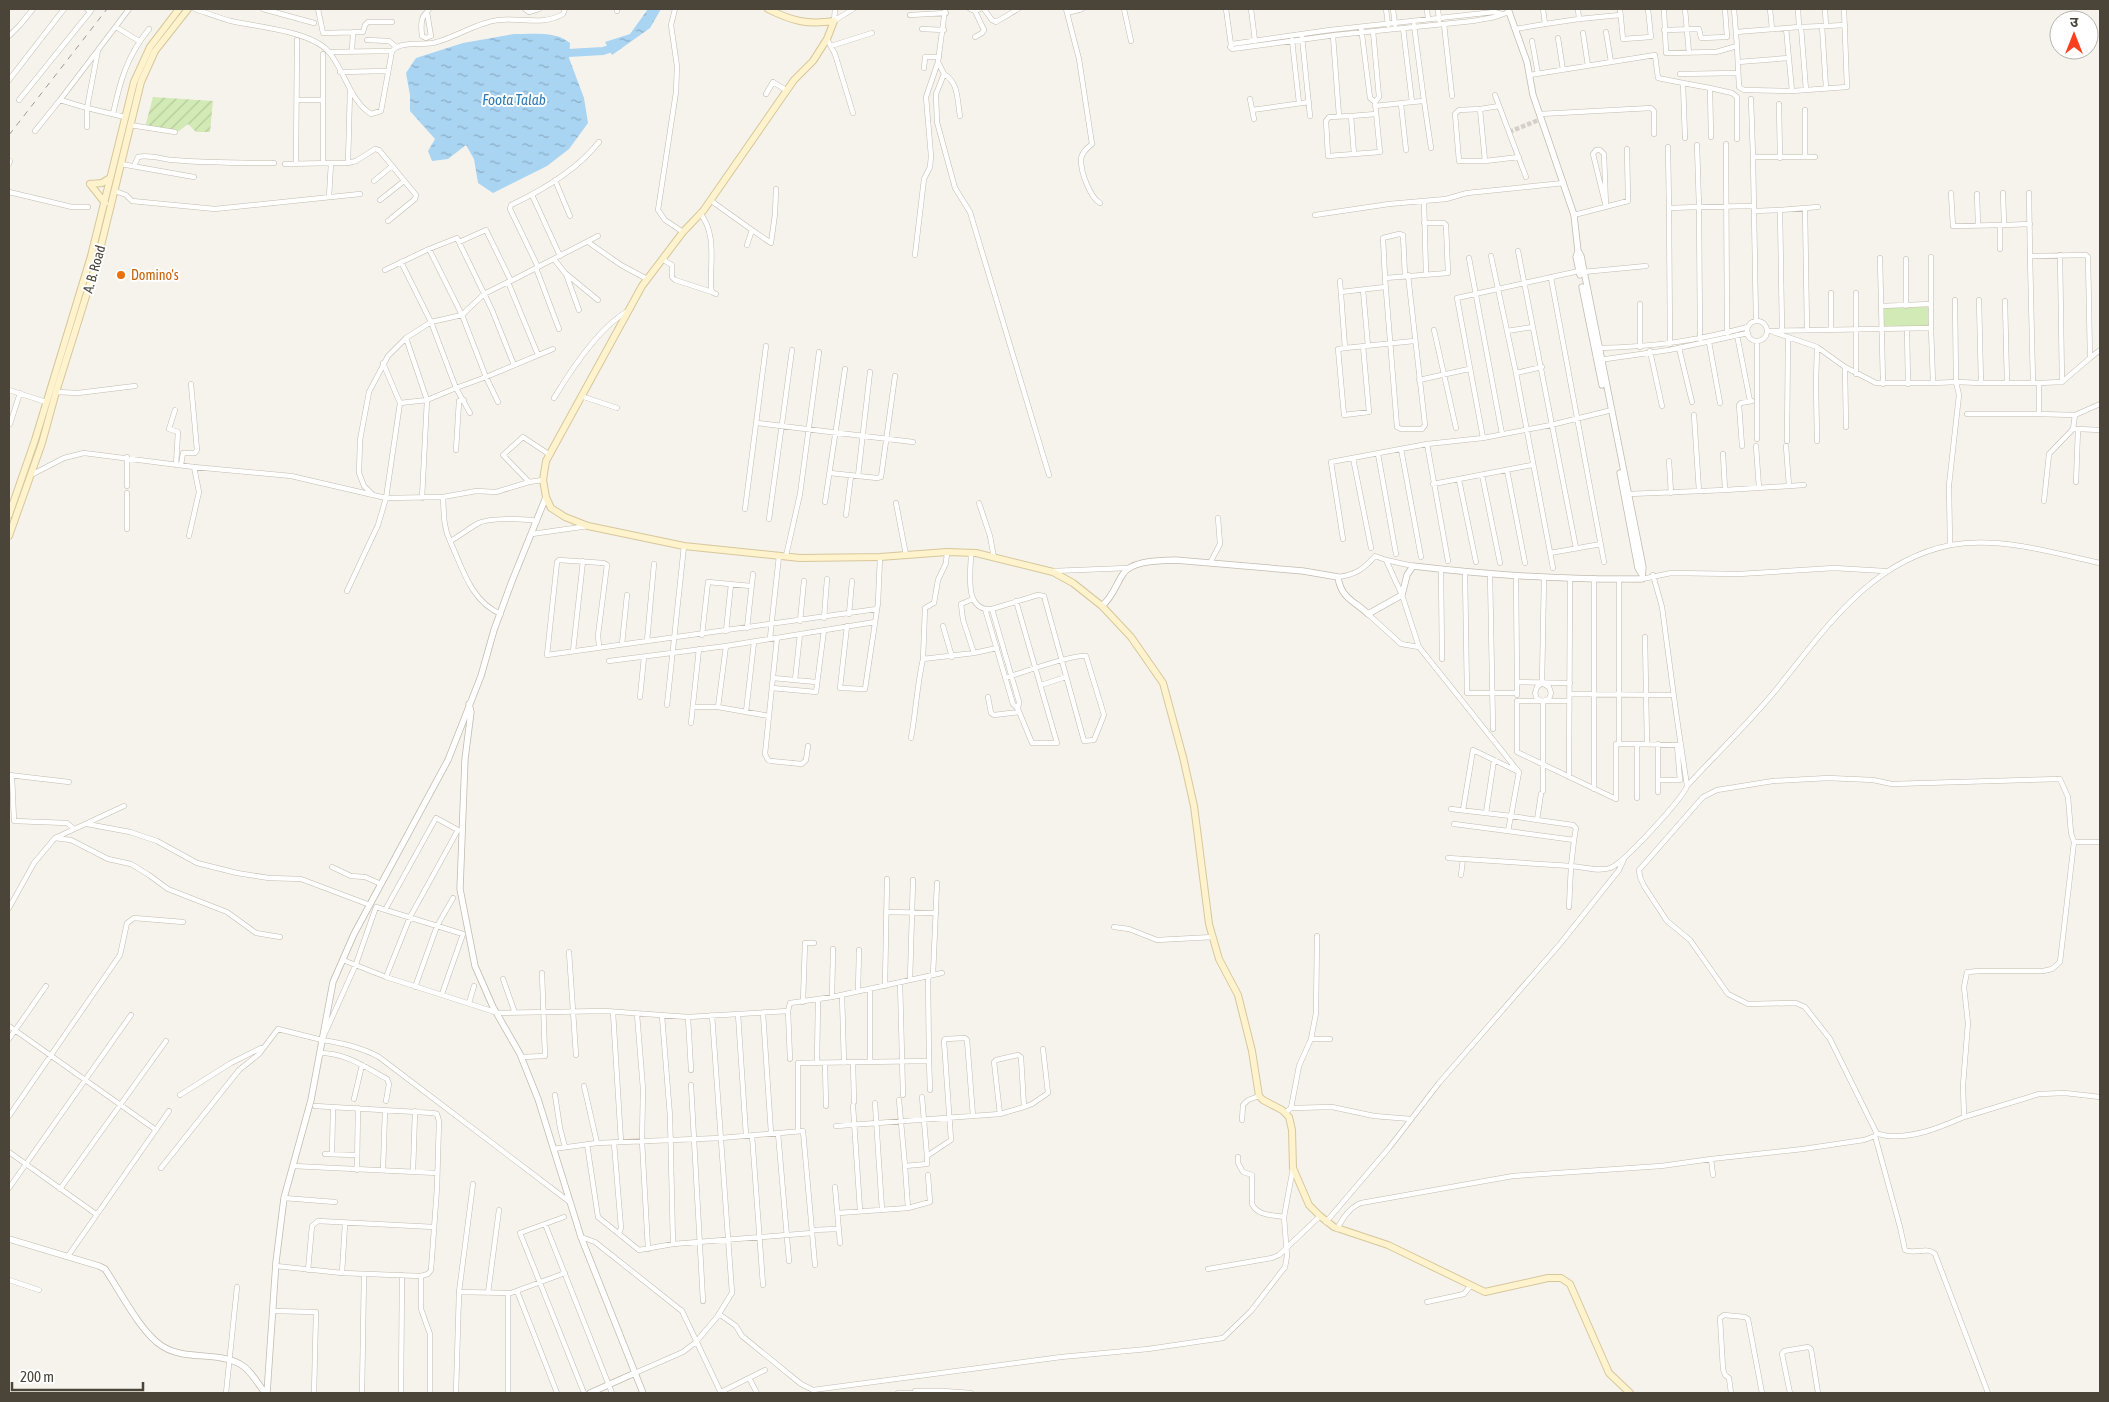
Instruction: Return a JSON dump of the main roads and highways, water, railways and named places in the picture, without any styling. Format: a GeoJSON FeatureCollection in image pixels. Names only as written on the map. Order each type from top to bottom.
{"type":"FeatureCollection","features":[{"type":"Feature","properties":{"kind":"main road","name":"A. B. Road"},"geometry":{"type":"LineString","coordinates":[[9,516],[31,463],[78,326],[114,178],[125,117],[134,82],[150,48],[179,9]]}},
{"type":"Feature","properties":{"kind":"main road","name":"A. B. Road"},"geometry":{"type":"LineString","coordinates":[[114,178],[121,164],[135,102],[148,65],[155,51],[188,9]]}},
{"type":"Feature","properties":{"kind":"main road"},"geometry":{"type":"LineString","coordinates":[[768,9],[790,19],[808,23],[834,21],[827,39],[813,61],[786,90],[710,200],[682,232],[647,279],[546,461],[543,480],[546,497],[551,508],[565,517],[588,526],[684,546],[782,556],[880,557],[947,552],[974,553],[1052,572],[1073,583],[1102,606],[1131,637],[1163,683],[1184,757],[1194,806],[1209,924],[1224,970],[1238,995],[1252,1051],[1259,1096],[1285,1113],[1291,1122],[1293,1168],[1309,1205],[1336,1228],[1388,1245],[1488,1292],[1548,1278],[1566,1280],[1570,1284],[1609,1373],[1630,1393]]}},
{"type":"Feature","properties":{"kind":"main road"},"geometry":{"type":"LineString","coordinates":[[108,204],[90,184],[102,183],[114,178]]}},
{"type":"Feature","properties":{"kind":"main road","name":"A. B. Road"},"geometry":{"type":"LineString","coordinates":[[38,442],[46,402],[108,204]]}},
{"type":"Feature","properties":{"kind":"main road","name":"A. B. Road"},"geometry":{"type":"LineString","coordinates":[[9,536],[31,474],[31,463]]}},
{"type":"Feature","properties":{"kind":"water"},"geometry":{"type":"Polygon","coordinates":[[[648,9],[661,9],[650,28],[612,55],[605,42],[630,34],[648,9]]]}},
{"type":"Feature","properties":{"kind":"water","name":"Foota Talab"},"geometry":{"type":"Polygon","coordinates":[[[514,34],[551,35],[565,39],[570,43],[569,58],[584,98],[588,123],[569,149],[547,166],[493,193],[478,183],[474,159],[466,145],[448,159],[432,161],[428,151],[435,139],[410,111],[410,95],[406,73],[416,58],[463,43],[514,34]]]}},
{"type":"Feature","properties":{"kind":"waterway"},"geometry":{"type":"LineString","coordinates":[[568,53],[603,51],[618,46]]}},
{"type":"Feature","properties":{"kind":"tunnel"},"geometry":{"type":"LineString","coordinates":[[1509,132],[1541,119]]}},
{"type":"Feature","properties":{"kind":"railway"},"geometry":{"type":"LineString","coordinates":[[9,135],[107,9]]}},
{"type":"Feature","properties":{"kind":"place","name":"Domino's"},"geometry":{"type":"Point","coordinates":[121,275]}}]}
